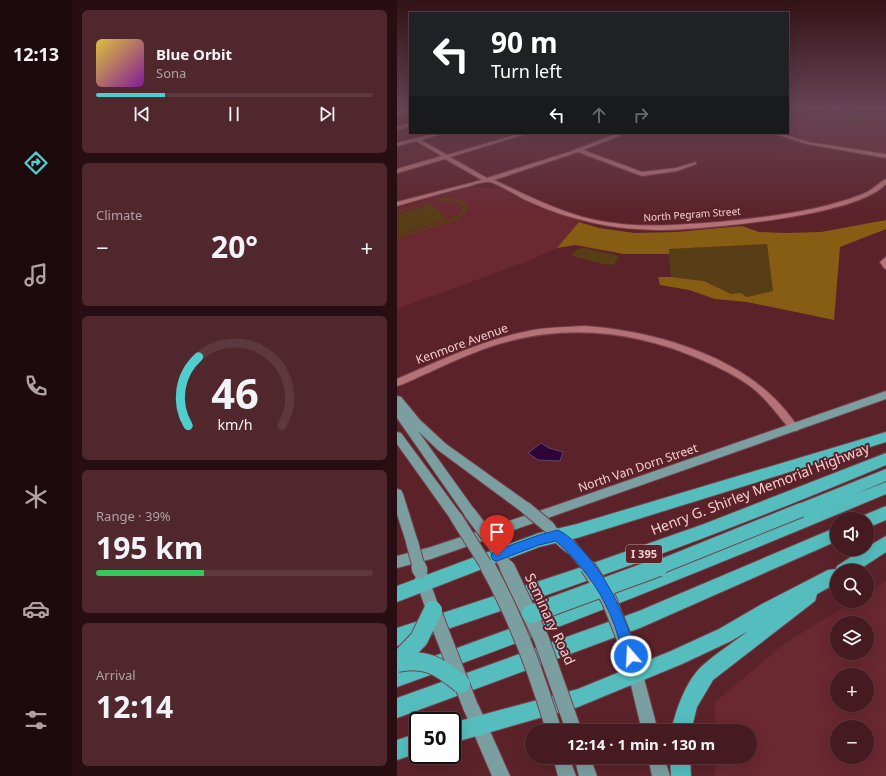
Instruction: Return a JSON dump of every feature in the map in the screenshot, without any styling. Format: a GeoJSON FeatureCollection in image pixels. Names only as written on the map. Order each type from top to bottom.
{"type":"FeatureCollection","features":[{"type":"Feature","properties":{"kind":"highway"},"geometry":{"type":"LineString","coordinates":[[397,594],[422,578],[512,550],[554,532],[778,471],[886,436]]}},
{"type":"Feature","properties":{"kind":"highway","name":"Henry G. Shirley Memorial Highway"},"geometry":{"type":"LineString","coordinates":[[397,637],[530,594],[715,528],[798,496],[886,459]]}},
{"type":"Feature","properties":{"kind":"highway"},"geometry":{"type":"LineString","coordinates":[[514,620],[697,553],[886,475]]}},
{"type":"Feature","properties":{"kind":"highway"},"geometry":{"type":"LineString","coordinates":[[397,678],[468,653],[747,545],[886,488]]}},
{"type":"Feature","properties":{"kind":"highway"},"geometry":{"type":"LineString","coordinates":[[874,518],[886,513]]}},
{"type":"Feature","properties":{"kind":"highway"},"geometry":{"type":"LineString","coordinates":[[397,708],[640,619],[830,537]]}},
{"type":"Feature","properties":{"kind":"highway"},"geometry":{"type":"LineString","coordinates":[[853,564],[886,543]]}},
{"type":"Feature","properties":{"kind":"highway"},"geometry":{"type":"LineString","coordinates":[[461,727],[475,717],[577,698],[637,674],[725,635],[768,610],[830,578]]}},
{"type":"Feature","properties":{"kind":"highway"},"geometry":{"type":"LineString","coordinates":[[682,724],[689,701],[696,688],[707,674],[830,580]]}},
{"type":"Feature","properties":{"kind":"highway"},"geometry":{"type":"LineString","coordinates":[[397,662],[418,642],[428,625],[433,610]]}},
{"type":"Feature","properties":{"kind":"highway"},"geometry":{"type":"LineString","coordinates":[[397,662],[418,660],[431,662],[439,666],[461,684]]}},
{"type":"Feature","properties":{"kind":"highway"},"geometry":{"type":"LineString","coordinates":[[397,750],[409,746]]}},
{"type":"Feature","properties":{"kind":"highway"},"geometry":{"type":"LineString","coordinates":[[680,764],[681,776]]}},
{"type":"Feature","properties":{"kind":"main road","name":"North Van Dorn Street"},"geometry":{"type":"LineString","coordinates":[[397,562],[431,553],[886,395]]}},
{"type":"Feature","properties":{"kind":"main road"},"geometry":{"type":"LineString","coordinates":[[397,400],[417,423],[442,447],[526,508],[574,550],[596,576],[616,612],[637,674],[648,724]]}},
{"type":"Feature","properties":{"kind":"main road","name":"Seminary Road"},"geometry":{"type":"LineString","coordinates":[[397,410],[497,549],[531,614],[555,673],[572,724]]}},
{"type":"Feature","properties":{"kind":"main road"},"geometry":{"type":"LineString","coordinates":[[397,436],[483,557],[514,620],[535,669],[552,724]]}},
{"type":"Feature","properties":{"kind":"main road"},"geometry":{"type":"LineString","coordinates":[[397,494],[433,610],[461,684],[501,776]]}},
{"type":"Feature","properties":{"kind":"main road"},"geometry":{"type":"LineString","coordinates":[[563,764],[567,776]]}},
{"type":"Feature","properties":{"kind":"main road"},"geometry":{"type":"LineString","coordinates":[[584,764],[588,776]]}},
{"type":"Feature","properties":{"kind":"main road"},"geometry":{"type":"LineString","coordinates":[[658,764],[661,776]]}},
{"type":"Feature","properties":{"kind":"street","name":"North Pegram Street"},"geometry":{"type":"LineString","coordinates":[[422,143],[496,185],[500,185],[533,202],[564,214],[616,226],[658,228],[773,218],[807,213],[861,197],[879,188],[886,181]]}},
{"type":"Feature","properties":{"kind":"street"},"geometry":{"type":"LineString","coordinates":[[397,171],[492,143]]}},
{"type":"Feature","properties":{"kind":"street"},"geometry":{"type":"LineString","coordinates":[[397,204],[487,180],[594,143]]}},
{"type":"Feature","properties":{"kind":"street"},"geometry":{"type":"LineString","coordinates":[[808,143],[886,156]]}},
{"type":"Feature","properties":{"kind":"street"},"geometry":{"type":"LineString","coordinates":[[577,150],[642,174],[672,170],[694,163]]}},
{"type":"Feature","properties":{"kind":"street"},"geometry":{"type":"LineString","coordinates":[[886,259],[883,262],[886,267]]}},
{"type":"Feature","properties":{"kind":"street","name":"Kenmore Avenue"},"geometry":{"type":"LineString","coordinates":[[397,383],[470,351],[508,338],[565,330],[591,329],[617,331],[645,336],[672,344],[734,372],[759,388],[794,428]]}},
{"type":"Feature","properties":{"kind":"shaded area"},"geometry":{"type":"Polygon","coordinates":[[[822,143],[886,143],[886,153],[822,143]]]}},
{"type":"Feature","properties":{"kind":"shaded area"},"geometry":{"type":"Polygon","coordinates":[[[474,187],[502,189],[534,206],[580,221],[557,248],[526,262],[397,309],[397,208],[474,187]]]}},
{"type":"Feature","properties":{"kind":"shaded area"},"geometry":{"type":"Polygon","coordinates":[[[444,198],[461,200],[467,207],[466,213],[456,220],[397,239],[397,236],[451,219],[461,212],[463,207],[458,202],[441,201],[431,202],[397,213],[397,211],[444,198]]]}},
{"type":"Feature","properties":{"kind":"shaded area"},"geometry":{"type":"Polygon","coordinates":[[[431,204],[447,219],[397,235],[397,215],[431,204]]]}},
{"type":"Feature","properties":{"kind":"shaded area"},"geometry":{"type":"Polygon","coordinates":[[[886,220],[886,229],[840,247],[834,320],[747,302],[715,299],[689,290],[660,285],[658,277],[671,277],[704,281],[731,294],[741,293],[747,297],[773,291],[767,244],[669,249],[669,254],[624,254],[575,245],[557,248],[579,222],[599,228],[635,233],[677,232],[742,226],[759,232],[785,233],[821,232],[886,220]]]}},
{"type":"Feature","properties":{"kind":"shaded area"},"geometry":{"type":"Polygon","coordinates":[[[767,244],[773,291],[747,297],[741,293],[731,294],[704,281],[671,277],[668,249],[767,244]]]}},
{"type":"Feature","properties":{"kind":"shaded area"},"geometry":{"type":"Polygon","coordinates":[[[584,248],[616,255],[619,258],[614,264],[608,265],[572,256],[572,254],[578,249],[584,248]]]}},
{"type":"Feature","properties":{"kind":"shaded area"},"geometry":{"type":"Polygon","coordinates":[[[541,443],[549,448],[563,452],[560,461],[538,460],[528,453],[541,443]]]}},
{"type":"Feature","properties":{"kind":"shaded area"},"geometry":{"type":"Polygon","coordinates":[[[886,581],[886,776],[715,776],[715,764],[757,764],[757,724],[715,724],[715,702],[784,644],[843,608],[874,608],[874,589],[886,581]]]}},
{"type":"Feature","properties":{"kind":"route"},"geometry":{"type":"LineString","coordinates":[[497,556],[539,540],[558,536],[574,550],[591,569],[602,585],[616,612],[631,656]]}}]}
